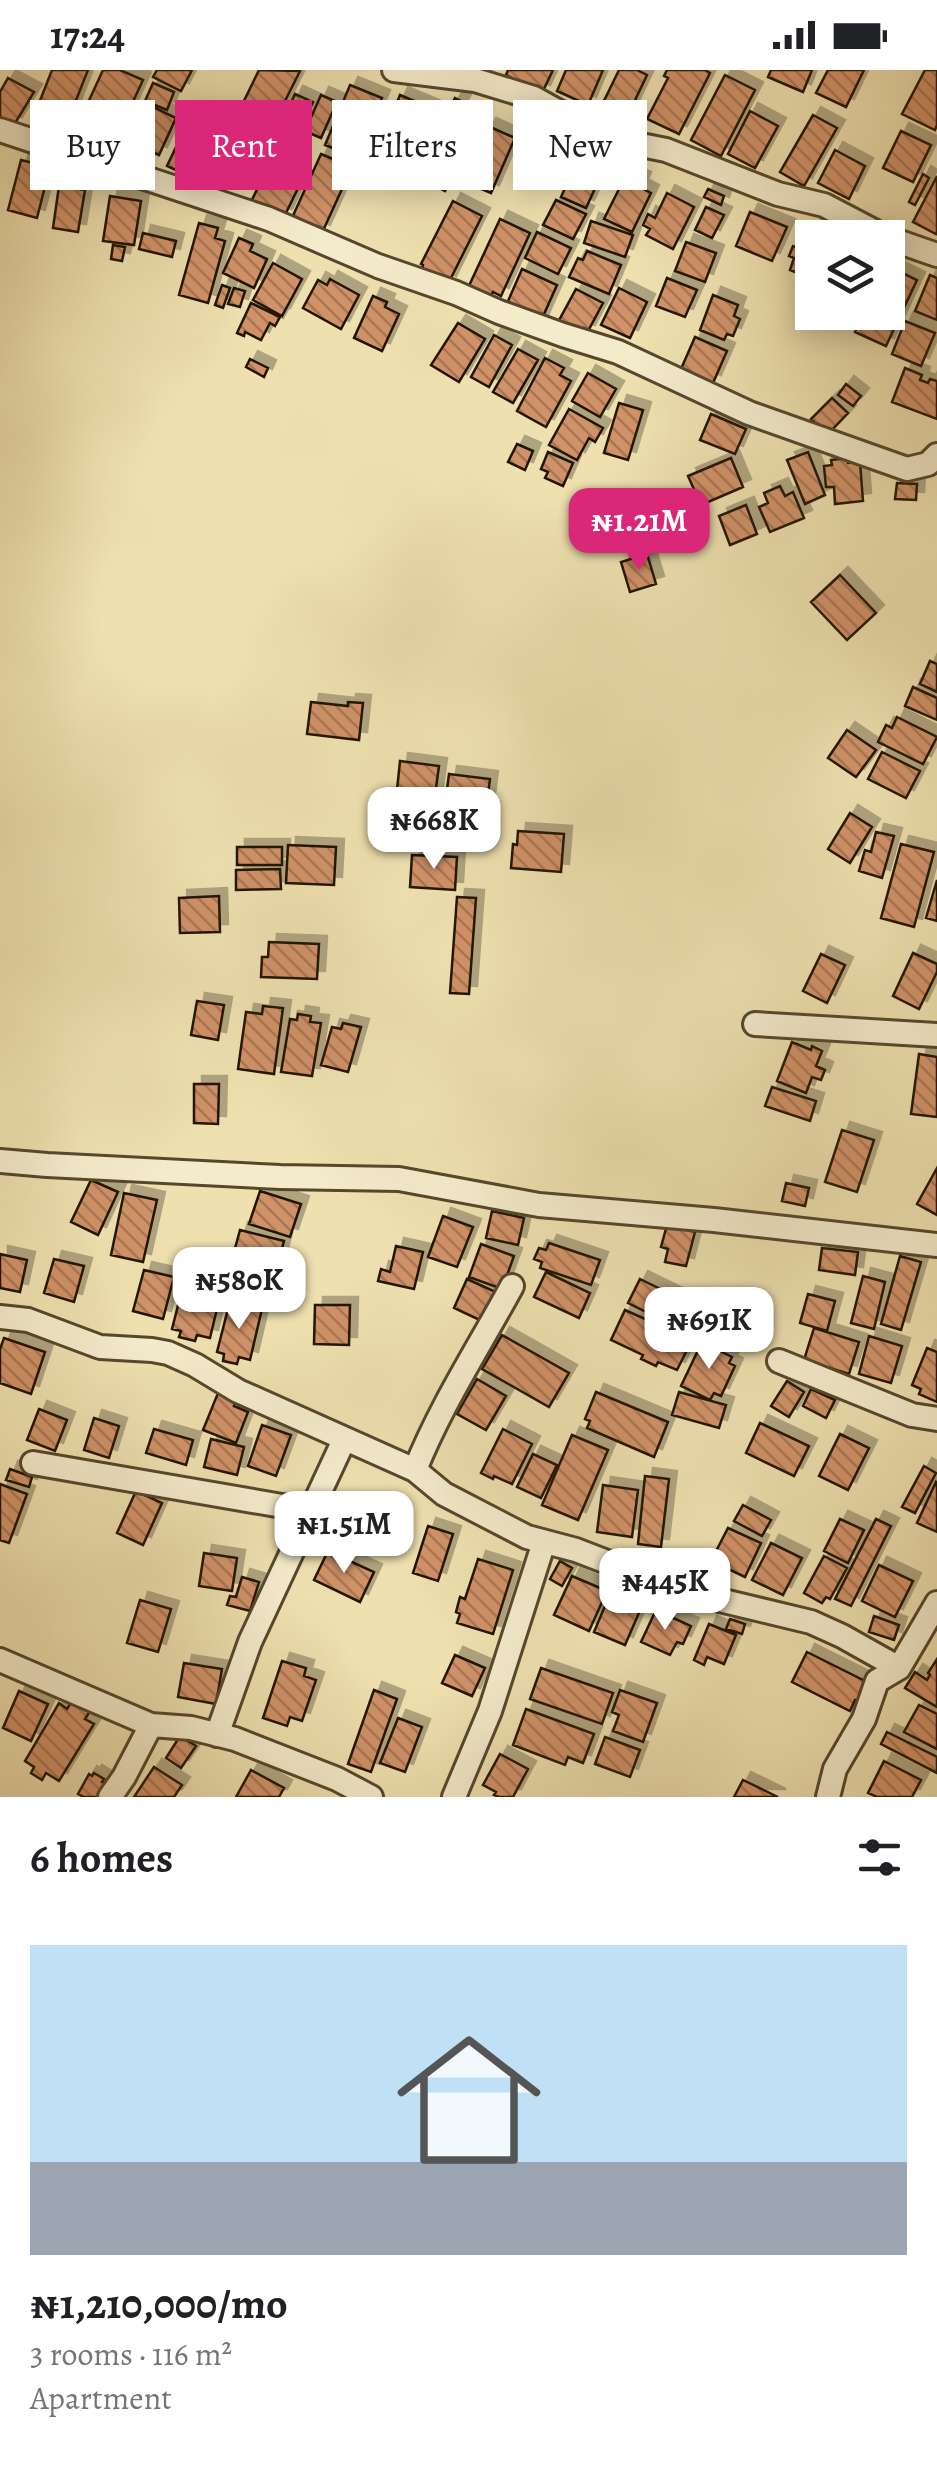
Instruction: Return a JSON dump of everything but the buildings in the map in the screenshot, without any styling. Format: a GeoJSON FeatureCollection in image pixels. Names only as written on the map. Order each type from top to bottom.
{"type":"FeatureCollection","features":[{"type":"Feature","properties":{"kind":"street"},"geometry":{"type":"LineString","coordinates":[[394,70],[476,80],[534,98],[606,138],[666,150],[778,194],[824,204],[852,220]]}},
{"type":"Feature","properties":{"kind":"street"},"geometry":{"type":"LineString","coordinates":[[0,130],[269,220],[499,312],[618,352],[749,413],[892,464],[907,469],[928,464],[937,455]]}},
{"type":"Feature","properties":{"kind":"street"},"geometry":{"type":"LineString","coordinates":[[905,244],[937,255]]}},
{"type":"Feature","properties":{"kind":"street"},"geometry":{"type":"LineString","coordinates":[[755,1024],[937,1035]]}},
{"type":"Feature","properties":{"kind":"street"},"geometry":{"type":"LineString","coordinates":[[0,1161],[399,1180],[539,1205],[937,1245]]}},
{"type":"Feature","properties":{"kind":"street"},"geometry":{"type":"LineString","coordinates":[[415,1470],[444,1406],[512,1286]]}},
{"type":"Feature","properties":{"kind":"street"},"geometry":{"type":"LineString","coordinates":[[0,1318],[28,1320],[100,1347],[168,1353],[238,1391],[415,1470],[444,1494],[511,1530],[682,1590],[812,1622],[898,1668]]}},
{"type":"Feature","properties":{"kind":"street"},"geometry":{"type":"LineString","coordinates":[[779,1361],[912,1415],[937,1419]]}},
{"type":"Feature","properties":{"kind":"street"},"geometry":{"type":"LineString","coordinates":[[217,1734],[250,1642],[344,1440]]}},
{"type":"Feature","properties":{"kind":"street"},"geometry":{"type":"LineString","coordinates":[[33,1462],[311,1511]]}},
{"type":"Feature","properties":{"kind":"street"},"geometry":{"type":"LineString","coordinates":[[454,1797],[490,1711],[544,1542]]}},
{"type":"Feature","properties":{"kind":"street"},"geometry":{"type":"LineString","coordinates":[[828,1797],[836,1769],[864,1719],[877,1681],[898,1668],[937,1603]]}},
{"type":"Feature","properties":{"kind":"street"},"geometry":{"type":"LineString","coordinates":[[0,1660],[152,1725],[191,1728],[236,1739],[338,1778],[370,1797]]}},
{"type":"Feature","properties":{"kind":"street"},"geometry":{"type":"LineString","coordinates":[[110,1797],[152,1725]]}}]}
